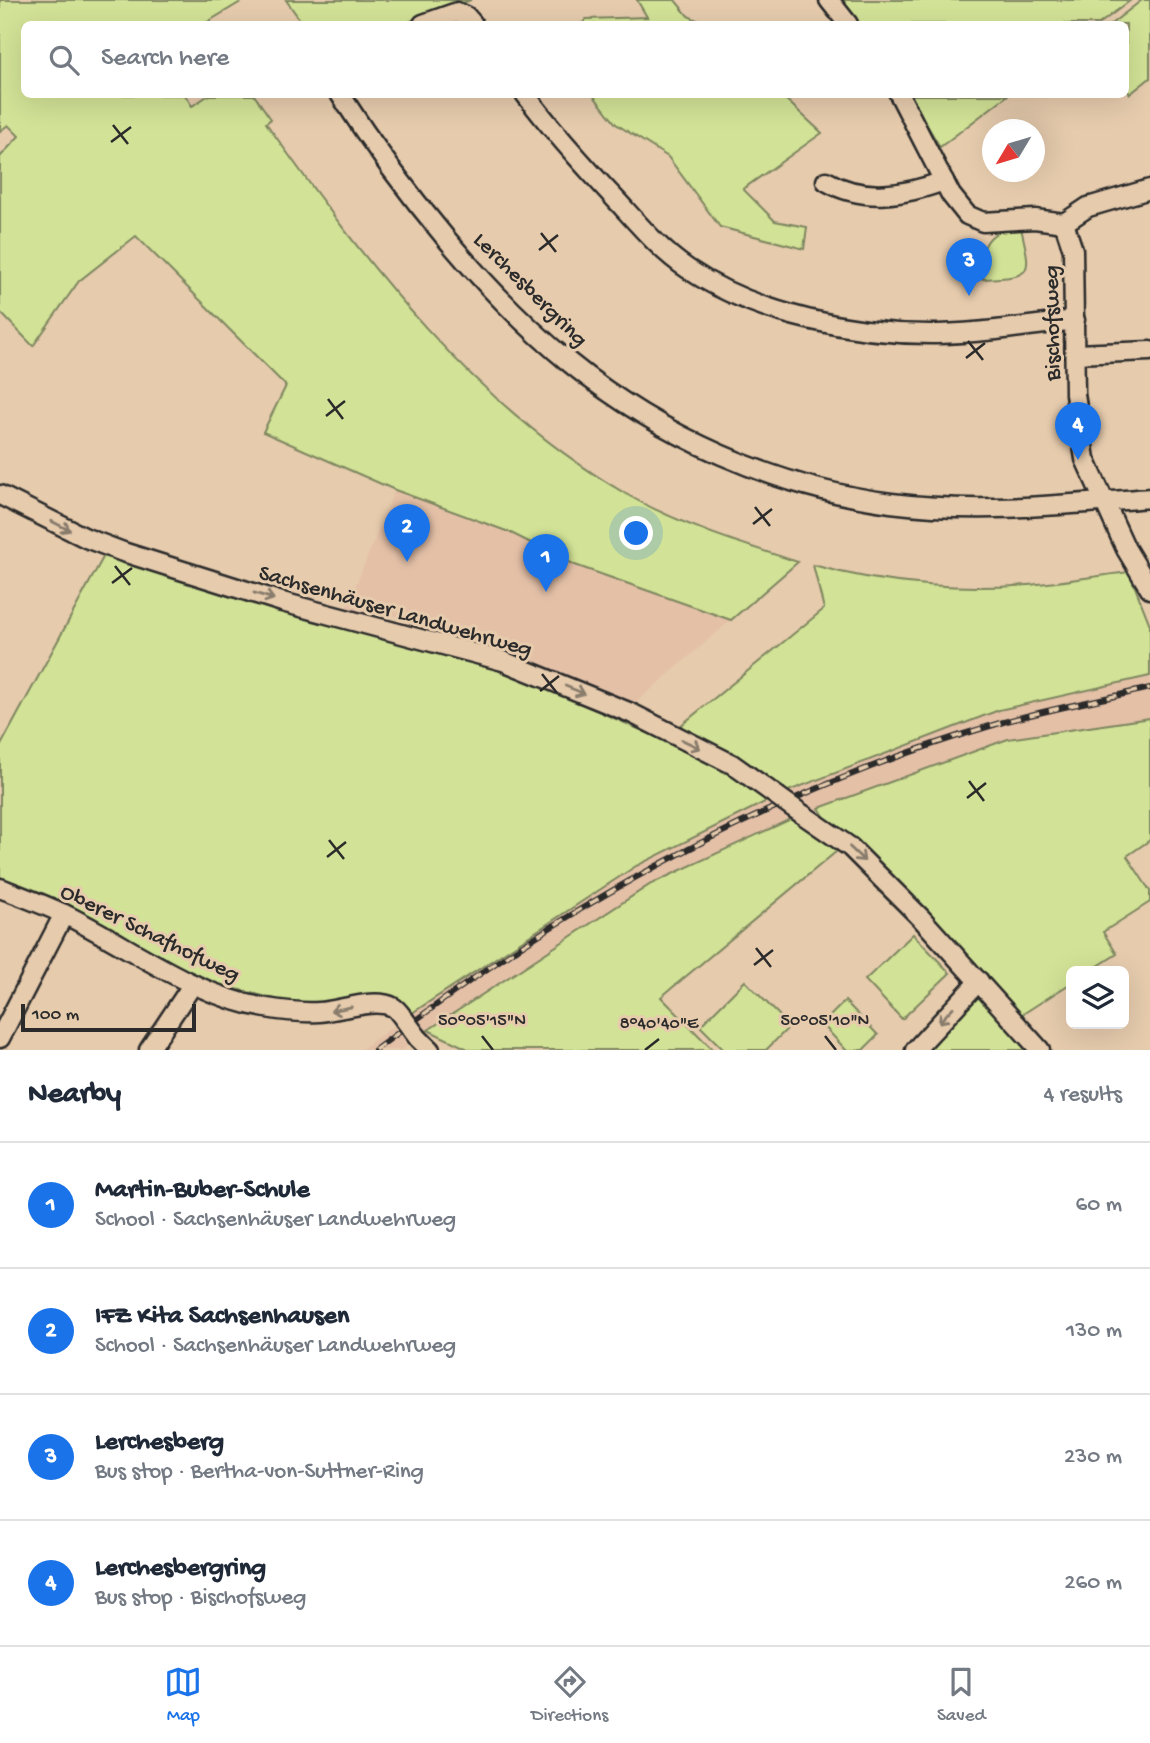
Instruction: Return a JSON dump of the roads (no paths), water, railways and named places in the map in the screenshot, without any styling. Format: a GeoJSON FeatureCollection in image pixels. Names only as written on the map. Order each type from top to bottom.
{"type":"FeatureCollection","features":[{"type":"Feature","properties":{"kind":"street"},"geometry":{"type":"LineString","coordinates":[[829,0],[846,21]]}},
{"type":"Feature","properties":{"kind":"street"},"geometry":{"type":"LineString","coordinates":[[432,21],[457,12],[470,21]]}},
{"type":"Feature","properties":{"kind":"street","name":"Lerchesbergring"},"geometry":{"type":"LineString","coordinates":[[343,98],[418,202],[517,315],[583,373],[684,436],[745,464],[797,482],[889,503],[990,509],[1150,498]]}},
{"type":"Feature","properties":{"kind":"street"},"geometry":{"type":"LineString","coordinates":[[528,98],[566,146],[661,247],[705,280],[736,295],[801,317],[885,331],[936,334],[1074,320]]}},
{"type":"Feature","properties":{"kind":"street"},"geometry":{"type":"LineString","coordinates":[[901,98],[950,195],[961,209],[976,221],[991,223],[1035,219],[1064,223],[1087,206],[1150,189]]}},
{"type":"Feature","properties":{"kind":"street"},"geometry":{"type":"LineString","coordinates":[[826,181],[843,190],[869,195],[909,192],[944,181]]}},
{"type":"Feature","properties":{"kind":"street","name":"Bischofsweg"},"geometry":{"type":"LineString","coordinates":[[1064,223],[1073,250],[1078,425],[1085,459],[1126,549],[1150,589]]}},
{"type":"Feature","properties":{"kind":"street"},"geometry":{"type":"LineString","coordinates":[[1075,354],[1150,351]]}},
{"type":"Feature","properties":{"kind":"street","name":"Sachsenhäuser Landwehrweg"},"geometry":{"type":"LineString","coordinates":[[0,495],[86,538],[124,552],[295,606],[503,662],[631,713],[732,764],[850,847],[979,981],[1040,1050]]}},
{"type":"Feature","properties":{"kind":"street","name":"Oberer Schafhofweg"},"geometry":{"type":"LineString","coordinates":[[0,887],[64,914],[193,984],[262,1007],[298,1013],[377,1004],[392,1006],[424,1044]]}},
{"type":"Feature","properties":{"kind":"street"},"geometry":{"type":"LineString","coordinates":[[0,1038],[64,914]]}},
{"type":"Feature","properties":{"kind":"street"},"geometry":{"type":"LineString","coordinates":[[915,1050],[979,981]]}},
{"type":"Feature","properties":{"kind":"street"},"geometry":{"type":"LineString","coordinates":[[149,1050],[193,984]]}},
{"type":"Feature","properties":{"kind":"railway"},"geometry":{"type":"LineString","coordinates":[[375,1050],[440,1002],[553,926],[714,836],[827,785],[942,741],[1018,718],[1150,688]]}},
{"type":"Feature","properties":{"kind":"place","name":"Lerchesberg"},"geometry":{"type":"Point","coordinates":[969,296]}},
{"type":"Feature","properties":{"kind":"place","name":"Lerchesbergring"},"geometry":{"type":"Point","coordinates":[1078,460]}},
{"type":"Feature","properties":{"kind":"place","name":"IFZ Kita Sachsenhausen"},"geometry":{"type":"Point","coordinates":[407,562]}},
{"type":"Feature","properties":{"kind":"place","name":"Martin-Buber-Schule"},"geometry":{"type":"Point","coordinates":[546,592]}}]}
